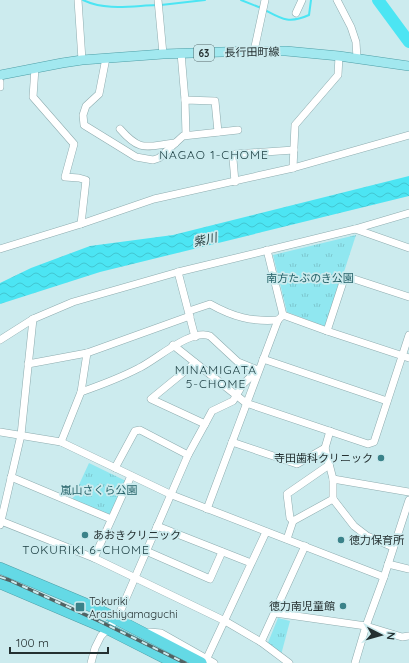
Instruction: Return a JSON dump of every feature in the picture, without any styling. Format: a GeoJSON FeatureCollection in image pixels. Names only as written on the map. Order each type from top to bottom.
{"type":"FeatureCollection","features":[{"type":"Feature","properties":{"kind":"highway"},"geometry":{"type":"LineString","coordinates":[[0,568],[93,607],[204,661]]}},
{"type":"Feature","properties":{"kind":"highway"},"geometry":{"type":"LineString","coordinates":[[0,583],[108,629],[176,663]]}},
{"type":"Feature","properties":{"kind":"main road","name":"長行田町線"},"geometry":{"type":"LineString","coordinates":[[0,75],[82,60],[181,53],[254,51],[286,51],[339,56],[409,66]]}},
{"type":"Feature","properties":{"kind":"street"},"geometry":{"type":"LineString","coordinates":[[70,0],[78,1],[82,60]]}},
{"type":"Feature","properties":{"kind":"street"},"geometry":{"type":"LineString","coordinates":[[158,0],[163,54]]}},
{"type":"Feature","properties":{"kind":"street"},"geometry":{"type":"LineString","coordinates":[[254,51],[265,0]]}},
{"type":"Feature","properties":{"kind":"street"},"geometry":{"type":"LineString","coordinates":[[296,13],[302,0]]}},
{"type":"Feature","properties":{"kind":"street"},"geometry":{"type":"LineString","coordinates":[[337,0],[351,27],[356,42],[357,58]]}},
{"type":"Feature","properties":{"kind":"street"},"geometry":{"type":"LineString","coordinates":[[181,53],[186,136]]}},
{"type":"Feature","properties":{"kind":"street"},"geometry":{"type":"LineString","coordinates":[[293,168],[295,125],[338,75],[339,56]]}},
{"type":"Feature","properties":{"kind":"street"},"geometry":{"type":"LineString","coordinates":[[106,58],[99,94],[86,106],[82,114],[84,125],[136,157],[153,160],[159,158],[183,136],[238,130]]}},
{"type":"Feature","properties":{"kind":"street"},"geometry":{"type":"LineString","coordinates":[[34,68],[33,97],[74,144],[65,177],[86,180],[80,224]]}},
{"type":"Feature","properties":{"kind":"street"},"geometry":{"type":"LineString","coordinates":[[0,82],[0,87]]}},
{"type":"Feature","properties":{"kind":"street"},"geometry":{"type":"LineString","coordinates":[[185,100],[214,101],[218,132]]}},
{"type":"Feature","properties":{"kind":"street"},"geometry":{"type":"LineString","coordinates":[[120,129],[127,138],[142,147],[175,143]]}},
{"type":"Feature","properties":{"kind":"street"},"geometry":{"type":"LineString","coordinates":[[0,249],[154,199],[293,168],[409,135]]}},
{"type":"Feature","properties":{"kind":"street"},"geometry":{"type":"LineString","coordinates":[[235,182],[233,159],[235,154],[294,150]]}},
{"type":"Feature","properties":{"kind":"street"},"geometry":{"type":"LineString","coordinates":[[0,340],[33,319],[74,302],[178,272],[355,229],[409,213]]}},
{"type":"Feature","properties":{"kind":"street"},"geometry":{"type":"LineString","coordinates":[[355,229],[409,248]]}},
{"type":"Feature","properties":{"kind":"street"},"geometry":{"type":"LineString","coordinates":[[207,509],[258,370],[280,318],[267,250]]}},
{"type":"Feature","properties":{"kind":"street"},"geometry":{"type":"LineString","coordinates":[[178,272],[195,337]]}},
{"type":"Feature","properties":{"kind":"street"},"geometry":{"type":"LineString","coordinates":[[327,331],[345,276],[409,297]]}},
{"type":"Feature","properties":{"kind":"street"},"geometry":{"type":"LineString","coordinates":[[28,364],[87,353],[210,304],[226,313],[242,318],[265,321],[280,318],[327,331],[406,357]]}},
{"type":"Feature","properties":{"kind":"street"},"geometry":{"type":"LineString","coordinates":[[33,319],[20,435],[1,523],[94,558],[225,621],[261,642],[289,663]]}},
{"type":"Feature","properties":{"kind":"street"},"geometry":{"type":"LineString","coordinates":[[81,392],[139,368],[173,346],[205,334],[210,336],[238,362],[258,370]]}},
{"type":"Feature","properties":{"kind":"street"},"geometry":{"type":"LineString","coordinates":[[173,346],[246,403],[368,444],[374,442],[387,401],[406,357],[409,335]]}},
{"type":"Feature","properties":{"kind":"street"},"geometry":{"type":"LineString","coordinates":[[61,442],[81,392],[87,353]]}},
{"type":"Feature","properties":{"kind":"street"},"geometry":{"type":"LineString","coordinates":[[263,359],[387,401]]}},
{"type":"Feature","properties":{"kind":"street"},"geometry":{"type":"LineString","coordinates":[[195,363],[150,399],[205,424]]}},
{"type":"Feature","properties":{"kind":"street"},"geometry":{"type":"LineString","coordinates":[[91,663],[94,648],[101,636],[116,619],[172,495],[188,455],[212,411],[233,401],[243,384],[258,370]]}},
{"type":"Feature","properties":{"kind":"street"},"geometry":{"type":"LineString","coordinates":[[115,468],[134,431],[140,430],[188,455]]}},
{"type":"Feature","properties":{"kind":"street"},"geometry":{"type":"LineString","coordinates":[[330,431],[325,448],[333,479],[333,499],[354,526],[367,536],[393,547]]}},
{"type":"Feature","properties":{"kind":"street"},"geometry":{"type":"LineString","coordinates":[[0,432],[61,442],[172,495],[384,577]]}},
{"type":"Feature","properties":{"kind":"street"},"geometry":{"type":"LineString","coordinates":[[232,442],[297,464],[325,448]]}},
{"type":"Feature","properties":{"kind":"street"},"geometry":{"type":"LineString","coordinates":[[293,522],[290,518],[287,494],[329,465]]}},
{"type":"Feature","properties":{"kind":"street"},"geometry":{"type":"LineString","coordinates":[[94,558],[131,476]]}},
{"type":"Feature","properties":{"kind":"street"},"geometry":{"type":"LineString","coordinates":[[11,478],[111,519]]}},
{"type":"Feature","properties":{"kind":"street"},"geometry":{"type":"LineString","coordinates":[[333,479],[409,492]]}},
{"type":"Feature","properties":{"kind":"street"},"geometry":{"type":"LineString","coordinates":[[287,539],[293,522],[333,499]]}},
{"type":"Feature","properties":{"kind":"street"},"geometry":{"type":"LineString","coordinates":[[355,663],[393,547],[406,516],[409,500]]}},
{"type":"Feature","properties":{"kind":"street"},"geometry":{"type":"LineString","coordinates":[[157,526],[251,563]]}},
{"type":"Feature","properties":{"kind":"street"},"geometry":{"type":"LineString","coordinates":[[214,663],[204,661],[225,621],[266,532]]}},
{"type":"Feature","properties":{"kind":"street"},"geometry":{"type":"LineString","coordinates":[[261,642],[305,546]]}},
{"type":"Feature","properties":{"kind":"street"},"geometry":{"type":"LineString","coordinates":[[146,551],[210,579],[222,552]]}},
{"type":"Feature","properties":{"kind":"street"},"geometry":{"type":"LineString","coordinates":[[388,564],[409,569]]}},
{"type":"Feature","properties":{"kind":"street"},"geometry":{"type":"LineString","coordinates":[[275,613],[366,626],[402,637],[409,636]]}},
{"type":"Feature","properties":{"kind":"green space","name":"南方たぶのき公園"},"geometry":{"type":"Polygon","coordinates":[[[356,235],[326,327],[287,312],[273,255],[356,235]]]}},
{"type":"Feature","properties":{"kind":"green space","name":"嵐山さくら公園"},"geometry":{"type":"Polygon","coordinates":[[[89,463],[126,481],[110,516],[72,500],[89,463]]]}},
{"type":"Feature","properties":{"kind":"green space"},"geometry":{"type":"Polygon","coordinates":[[[278,618],[290,621],[281,655],[267,645],[278,618]]]}},
{"type":"Feature","properties":{"kind":"water","name":"紫川"},"geometry":{"type":"Polygon","coordinates":[[[409,176],[409,196],[100,272],[0,304],[0,283],[31,268],[90,246],[173,235],[409,176]]]}},
{"type":"Feature","properties":{"kind":"waterway"},"geometry":{"type":"LineString","coordinates":[[83,0],[101,6],[110,7],[156,5]]}},
{"type":"Feature","properties":{"kind":"waterway"},"geometry":{"type":"LineString","coordinates":[[161,5],[205,0]]}},
{"type":"Feature","properties":{"kind":"waterway"},"geometry":{"type":"LineString","coordinates":[[241,0],[261,8]]}},
{"type":"Feature","properties":{"kind":"waterway"},"geometry":{"type":"LineString","coordinates":[[265,10],[281,18],[291,20],[302,18],[309,15],[311,0]]}},
{"type":"Feature","properties":{"kind":"waterway"},"geometry":{"type":"LineString","coordinates":[[378,0],[409,42]]}},
{"type":"Feature","properties":{"kind":"railway"},"geometry":{"type":"LineString","coordinates":[[0,577],[101,622],[185,663]]}},
{"type":"Feature","properties":{"kind":"place","name":"寺田歯科クリニック"},"geometry":{"type":"Point","coordinates":[381,458]}},
{"type":"Feature","properties":{"kind":"place","name":"あおきクリニック"},"geometry":{"type":"Point","coordinates":[85,535]}},
{"type":"Feature","properties":{"kind":"place","name":"徳力保育所"},"geometry":{"type":"Point","coordinates":[341,540]}},
{"type":"Feature","properties":{"kind":"place","name":"徳力南児童館"},"geometry":{"type":"Point","coordinates":[343,606]}},
{"type":"Feature","properties":{"kind":"place","name":"Tokuriki Arashiyamaguchi"},"geometry":{"type":"Point","coordinates":[80,607]}},
{"type":"Feature","properties":{"kind":"district","name":"NAGAO 1-CHOME"},"geometry":{"type":"Point","coordinates":[214,155]}},
{"type":"Feature","properties":{"kind":"district","name":"MINAMIGATA 5-CHOME"},"geometry":{"type":"Point","coordinates":[216,377]}},
{"type":"Feature","properties":{"kind":"district","name":"TOKURIKI 6-CHOME"},"geometry":{"type":"Point","coordinates":[86,550]}}]}
